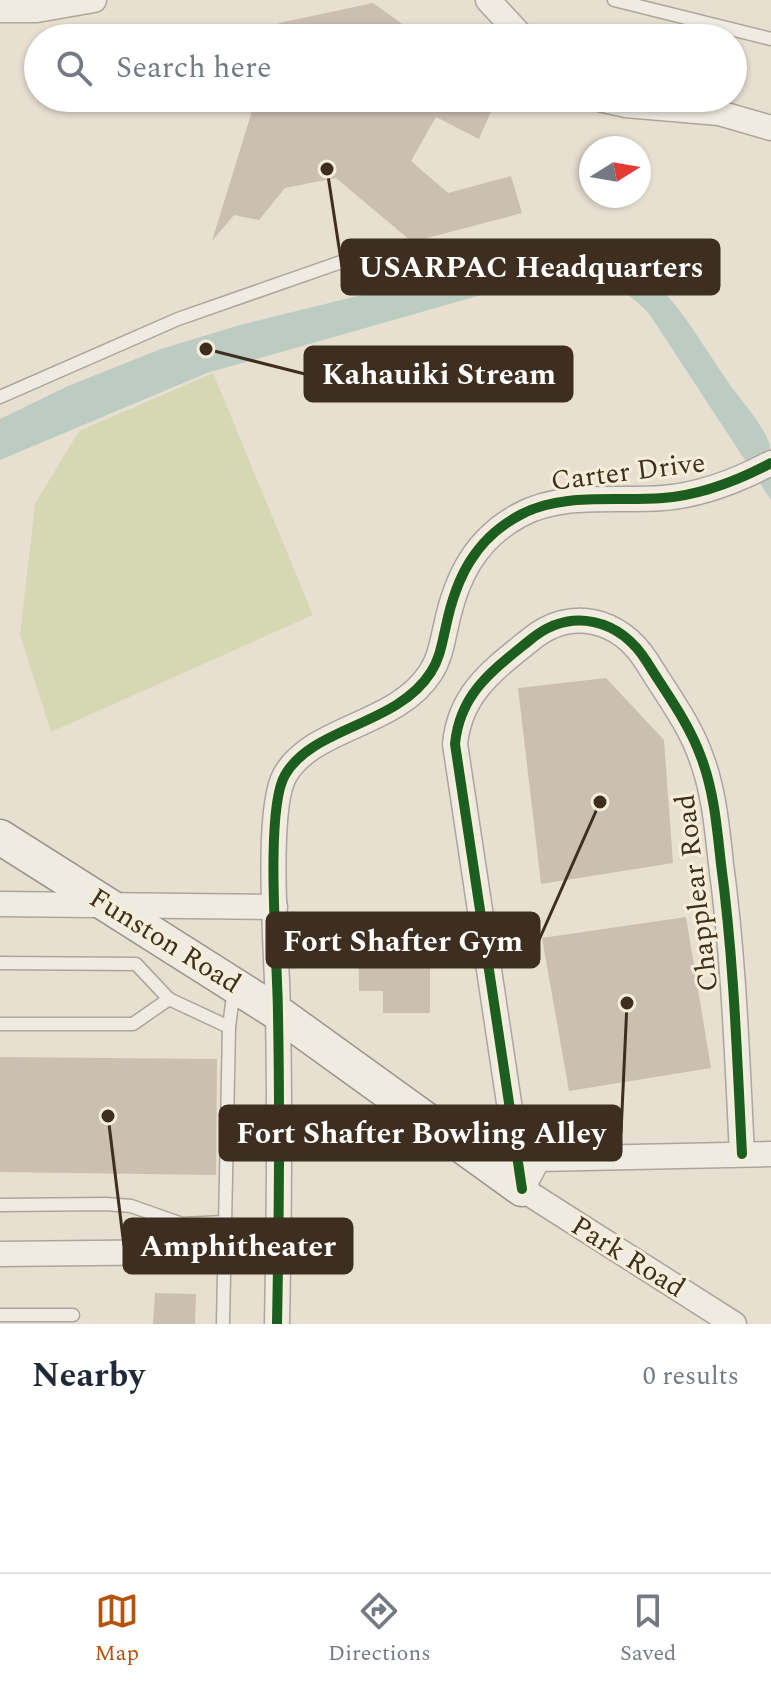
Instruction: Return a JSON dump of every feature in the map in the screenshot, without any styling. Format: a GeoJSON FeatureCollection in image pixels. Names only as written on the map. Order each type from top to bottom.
{"type":"FeatureCollection","features":[{"type":"Feature","properties":{"kind":"street"},"geometry":{"type":"LineString","coordinates":[[0,10],[37,10],[94,0]]}},
{"type":"Feature","properties":{"kind":"street"},"geometry":{"type":"LineString","coordinates":[[488,0],[510,24]]}},
{"type":"Feature","properties":{"kind":"street"},"geometry":{"type":"LineString","coordinates":[[707,112],[771,128]]}},
{"type":"Feature","properties":{"kind":"street","name":"Carter Drive"},"geometry":{"type":"LineString","coordinates":[[277,1324],[278,1013],[275,907],[277,796],[286,772],[302,755],[404,702],[425,681],[439,657],[462,573],[493,532],[517,516],[542,506],[684,496],[760,468]]}},
{"type":"Feature","properties":{"kind":"street","name":"Chapplear Road"},"geometry":{"type":"LineString","coordinates":[[522,1189],[455,744],[462,711],[486,676],[548,627],[576,620],[604,623],[617,629],[638,648],[691,734],[709,780],[730,933],[742,1154]]}},
{"type":"Feature","properties":{"kind":"street","name":"Funston Road"},"geometry":{"type":"LineString","coordinates":[[0,837],[278,1013],[522,1189]]}},
{"type":"Feature","properties":{"kind":"street"},"geometry":{"type":"LineString","coordinates":[[0,904],[275,907]]}},
{"type":"Feature","properties":{"kind":"street"},"geometry":{"type":"LineString","coordinates":[[522,1189],[538,1159],[771,1154]]}},
{"type":"Feature","properties":{"kind":"street","name":"Park Road"},"geometry":{"type":"LineString","coordinates":[[522,1189],[734,1324]]}},
{"type":"Feature","properties":{"kind":"street"},"geometry":{"type":"LineString","coordinates":[[0,1254],[279,1251]]}},
{"type":"Feature","properties":{"kind":"lane"},"geometry":{"type":"LineString","coordinates":[[614,0],[711,24]]}},
{"type":"Feature","properties":{"kind":"lane"},"geometry":{"type":"LineString","coordinates":[[747,33],[771,39]]}},
{"type":"Feature","properties":{"kind":"lane"},"geometry":{"type":"LineString","coordinates":[[0,397],[178,319],[347,260]]}},
{"type":"Feature","properties":{"kind":"lane"},"geometry":{"type":"LineString","coordinates":[[0,963],[136,964],[169,999],[229,1027]]}},
{"type":"Feature","properties":{"kind":"lane"},"geometry":{"type":"LineString","coordinates":[[223,1324],[222,1252],[229,1027],[234,985]]}},
{"type":"Feature","properties":{"kind":"lane"},"geometry":{"type":"LineString","coordinates":[[0,1024],[133,1024],[169,999]]}},
{"type":"Feature","properties":{"kind":"lane"},"geometry":{"type":"LineString","coordinates":[[0,1205],[106,1204],[131,1206],[182,1224],[224,1222]]}},
{"type":"Feature","properties":{"kind":"lane"},"geometry":{"type":"LineString","coordinates":[[0,1315],[73,1315]]}},
{"type":"Feature","properties":{"kind":"green space"},"geometry":{"type":"Polygon","coordinates":[[[213,373],[313,615],[51,732],[20,635],[35,504],[79,431],[213,373]]]}},
{"type":"Feature","properties":{"kind":"shaded area"},"geometry":{"type":"Polygon","coordinates":[[[557,247],[589,250],[616,258],[659,287],[677,307],[766,436],[770,445],[771,500],[650,315],[639,303],[614,286],[587,277],[572,276],[541,278],[207,373],[0,460],[0,419],[68,386],[161,349],[240,325],[557,247]]]}},
{"type":"Feature","properties":{"kind":"building"},"geometry":{"type":"Polygon","coordinates":[[[373,3],[402,24],[279,24],[373,3]]]}},
{"type":"Feature","properties":{"kind":"building"},"geometry":{"type":"Polygon","coordinates":[[[252,112],[491,112],[479,139],[436,117],[411,161],[448,193],[511,176],[522,213],[412,242],[336,178],[285,188],[259,220],[234,215],[212,241],[252,112]]]}},
{"type":"Feature","properties":{"kind":"building"},"geometry":{"type":"Polygon","coordinates":[[[606,678],[664,740],[673,863],[541,884],[518,688],[606,678]]]}},
{"type":"Feature","properties":{"kind":"building"},"geometry":{"type":"Polygon","coordinates":[[[686,917],[711,1068],[569,1091],[542,938],[686,917]]]}},
{"type":"Feature","properties":{"kind":"building"},"geometry":{"type":"Polygon","coordinates":[[[358,926],[430,926],[430,1013],[383,1013],[383,991],[359,991],[358,926]]]}},
{"type":"Feature","properties":{"kind":"building"},"geometry":{"type":"Polygon","coordinates":[[[0,1057],[217,1059],[216,1175],[0,1172],[0,1057]]]}},
{"type":"Feature","properties":{"kind":"building"},"geometry":{"type":"Polygon","coordinates":[[[155,1293],[196,1294],[195,1324],[153,1324],[155,1293]]]}},
{"type":"Feature","properties":{"kind":"cycle path"},"geometry":{"type":"LineString","coordinates":[[277,1324],[279,1092],[274,854],[275,821],[285,775],[298,759],[315,746],[398,704],[416,690],[437,661],[450,608],[462,576],[479,548],[504,525],[520,515],[553,503],[692,494],[732,481],[771,463]]}},
{"type":"Feature","properties":{"kind":"cycle path"},"geometry":{"type":"LineString","coordinates":[[522,1189],[455,744],[464,710],[480,684],[530,640],[562,623],[594,622],[609,627],[636,647],[684,720],[705,770],[716,823],[729,936],[742,1154]]}},
{"type":"Feature","properties":{"kind":"place","name":"USARPAC Headquarters"},"geometry":{"type":"Point","coordinates":[327,169]}},
{"type":"Feature","properties":{"kind":"place","name":"Kahauiki Stream"},"geometry":{"type":"Point","coordinates":[206,349]}},
{"type":"Feature","properties":{"kind":"place","name":"Fort Shafter Gym"},"geometry":{"type":"Point","coordinates":[600,802]}},
{"type":"Feature","properties":{"kind":"place","name":"Fort Shafter Bowling Alley"},"geometry":{"type":"Point","coordinates":[627,1003]}},
{"type":"Feature","properties":{"kind":"place","name":"Amphitheater"},"geometry":{"type":"Point","coordinates":[108,1116]}}]}
